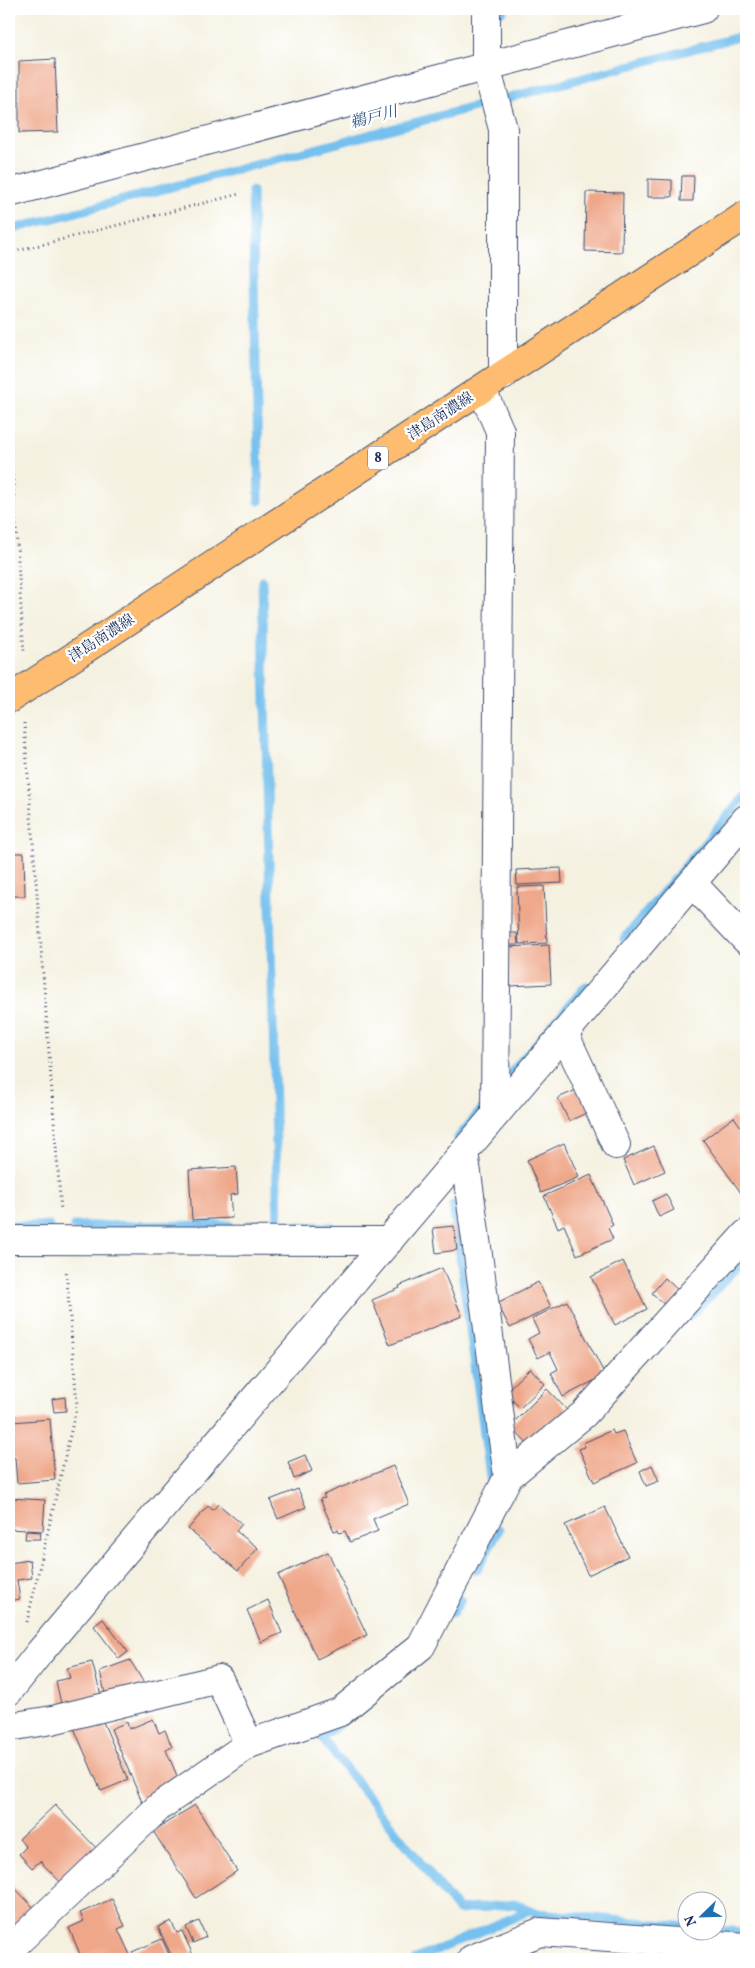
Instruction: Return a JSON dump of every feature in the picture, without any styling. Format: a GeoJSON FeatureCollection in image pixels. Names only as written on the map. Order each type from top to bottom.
{"type":"FeatureCollection","features":[{"type":"Feature","properties":{"kind":"main road","name":"津島南濃線"},"geometry":{"type":"LineString","coordinates":[[19,693],[746,215]]}},
{"type":"Feature","properties":{"kind":"street"},"geometry":{"type":"LineString","coordinates":[[486,9],[488,76],[503,129],[493,383],[500,431],[495,1113]]}},
{"type":"Feature","properties":{"kind":"street"},"geometry":{"type":"LineString","coordinates":[[9,193],[488,76],[702,9]]}},
{"type":"Feature","properties":{"kind":"street"},"geometry":{"type":"LineString","coordinates":[[9,1691],[495,1113],[693,884],[746,819]]}},
{"type":"Feature","properties":{"kind":"street"},"geometry":{"type":"LineString","coordinates":[[693,884],[746,940]]}},
{"type":"Feature","properties":{"kind":"street"},"geometry":{"type":"LineString","coordinates":[[564,1033],[616,1145]]}},
{"type":"Feature","properties":{"kind":"street"},"geometry":{"type":"LineString","coordinates":[[464,1151],[508,1477]]}},
{"type":"Feature","properties":{"kind":"street"},"geometry":{"type":"LineString","coordinates":[[9,1950],[159,1807],[250,1744],[340,1712],[421,1646],[508,1477],[584,1414],[746,1234]]}},
{"type":"Feature","properties":{"kind":"street"},"geometry":{"type":"LineString","coordinates":[[9,1240],[389,1241]]}},
{"type":"Feature","properties":{"kind":"street"},"geometry":{"type":"LineString","coordinates":[[9,1727],[52,1720],[219,1678],[250,1744]]}},
{"type":"Feature","properties":{"kind":"street"},"geometry":{"type":"LineString","coordinates":[[472,1959],[540,1932],[746,1947]]}},
{"type":"Feature","properties":{"kind":"path"},"geometry":{"type":"LineString","coordinates":[[9,253],[239,194]]}},
{"type":"Feature","properties":{"kind":"path"},"geometry":{"type":"LineString","coordinates":[[9,420],[19,693],[78,1405],[27,1621],[40,1652]]}},
{"type":"Feature","properties":{"kind":"building"},"geometry":{"type":"Polygon","coordinates":[[[55,59],[58,132],[19,133],[19,61],[55,59]]]}},
{"type":"Feature","properties":{"kind":"building"},"geometry":{"type":"Polygon","coordinates":[[[682,176],[694,176],[693,201],[681,201],[682,176]]]}},
{"type":"Feature","properties":{"kind":"building"},"geometry":{"type":"Polygon","coordinates":[[[648,179],[672,180],[672,197],[648,197],[648,179]]]}},
{"type":"Feature","properties":{"kind":"building"},"geometry":{"type":"Polygon","coordinates":[[[586,192],[623,193],[622,252],[585,251],[586,192]]]}},
{"type":"Feature","properties":{"kind":"building"},"geometry":{"type":"Polygon","coordinates":[[[9,853],[24,853],[25,896],[9,896],[9,853]]]}},
{"type":"Feature","properties":{"kind":"building"},"geometry":{"type":"Polygon","coordinates":[[[561,868],[562,883],[517,885],[516,870],[561,868]]]}},
{"type":"Feature","properties":{"kind":"building"},"geometry":{"type":"Polygon","coordinates":[[[544,886],[547,943],[519,944],[517,887],[544,886]]]}},
{"type":"Feature","properties":{"kind":"building"},"geometry":{"type":"Polygon","coordinates":[[[510,933],[517,933],[518,945],[510,945],[510,933]]]}},
{"type":"Feature","properties":{"kind":"building"},"geometry":{"type":"Polygon","coordinates":[[[549,945],[551,984],[510,986],[508,947],[549,945]]]}},
{"type":"Feature","properties":{"kind":"building"},"geometry":{"type":"Polygon","coordinates":[[[581,1088],[591,1111],[569,1121],[558,1098],[581,1088]]]}},
{"type":"Feature","properties":{"kind":"building"},"geometry":{"type":"Polygon","coordinates":[[[734,1117],[746,1134],[746,1195],[744,1197],[703,1140],[734,1117]]]}},
{"type":"Feature","properties":{"kind":"building"},"geometry":{"type":"Polygon","coordinates":[[[564,1143],[579,1177],[541,1193],[527,1160],[564,1143]]]}},
{"type":"Feature","properties":{"kind":"building"},"geometry":{"type":"Polygon","coordinates":[[[654,1146],[665,1171],[634,1185],[623,1160],[654,1146]]]}},
{"type":"Feature","properties":{"kind":"building"},"geometry":{"type":"Polygon","coordinates":[[[236,1167],[238,1194],[230,1195],[232,1218],[192,1220],[189,1170],[236,1167]]]}},
{"type":"Feature","properties":{"kind":"building"},"geometry":{"type":"Polygon","coordinates":[[[591,1175],[613,1225],[608,1228],[613,1239],[577,1255],[564,1225],[558,1228],[544,1196],[591,1175]]]}},
{"type":"Feature","properties":{"kind":"building"},"geometry":{"type":"Polygon","coordinates":[[[666,1194],[674,1210],[659,1217],[652,1201],[666,1194]]]}},
{"type":"Feature","properties":{"kind":"building"},"geometry":{"type":"Polygon","coordinates":[[[454,1226],[457,1250],[436,1253],[433,1228],[454,1226]]]}},
{"type":"Feature","properties":{"kind":"building"},"geometry":{"type":"Polygon","coordinates":[[[623,1261],[647,1309],[615,1325],[591,1277],[623,1261]]]}},
{"type":"Feature","properties":{"kind":"building"},"geometry":{"type":"Polygon","coordinates":[[[442,1268],[462,1316],[390,1345],[372,1300],[400,1288],[399,1286],[442,1268]]]}},
{"type":"Feature","properties":{"kind":"building"},"geometry":{"type":"Polygon","coordinates":[[[665,1278],[681,1293],[668,1308],[652,1293],[665,1278]]]}},
{"type":"Feature","properties":{"kind":"building"},"geometry":{"type":"Polygon","coordinates":[[[538,1282],[551,1307],[510,1328],[497,1303],[538,1282]]]}},
{"type":"Feature","properties":{"kind":"building"},"geometry":{"type":"Polygon","coordinates":[[[567,1301],[605,1375],[563,1397],[551,1373],[558,1369],[550,1352],[538,1358],[528,1339],[539,1333],[532,1319],[567,1301]]]}},
{"type":"Feature","properties":{"kind":"building"},"geometry":{"type":"Polygon","coordinates":[[[530,1368],[545,1384],[520,1408],[505,1392],[530,1368]]]}},
{"type":"Feature","properties":{"kind":"building"},"geometry":{"type":"Polygon","coordinates":[[[547,1389],[570,1413],[532,1449],[510,1426],[547,1389]]]}},
{"type":"Feature","properties":{"kind":"building"},"geometry":{"type":"Polygon","coordinates":[[[65,1397],[66,1411],[54,1412],[52,1399],[65,1397]]]}},
{"type":"Feature","properties":{"kind":"building"},"geometry":{"type":"Polygon","coordinates":[[[50,1419],[55,1480],[17,1483],[15,1458],[10,1458],[9,1438],[14,1438],[12,1422],[50,1419]]]}},
{"type":"Feature","properties":{"kind":"building"},"geometry":{"type":"Polygon","coordinates":[[[612,1430],[614,1434],[623,1431],[637,1463],[594,1482],[579,1449],[585,1447],[583,1443],[612,1430]]]}},
{"type":"Feature","properties":{"kind":"building"},"geometry":{"type":"Polygon","coordinates":[[[305,1455],[312,1471],[294,1479],[288,1462],[305,1455]]]}},
{"type":"Feature","properties":{"kind":"building"},"geometry":{"type":"Polygon","coordinates":[[[652,1465],[659,1481],[646,1486],[640,1471],[652,1465]]]}},
{"type":"Feature","properties":{"kind":"building"},"geometry":{"type":"Polygon","coordinates":[[[393,1466],[409,1504],[373,1519],[378,1531],[350,1542],[345,1531],[339,1533],[338,1530],[334,1531],[320,1499],[325,1498],[323,1495],[393,1466]]]}},
{"type":"Feature","properties":{"kind":"building"},"geometry":{"type":"Polygon","coordinates":[[[298,1489],[306,1507],[278,1519],[270,1500],[298,1489]]]}},
{"type":"Feature","properties":{"kind":"building"},"geometry":{"type":"Polygon","coordinates":[[[9,1498],[45,1500],[43,1531],[9,1529],[9,1498]]]}},
{"type":"Feature","properties":{"kind":"building"},"geometry":{"type":"Polygon","coordinates":[[[218,1504],[242,1524],[236,1531],[258,1548],[238,1571],[188,1529],[208,1506],[213,1510],[218,1504]]]}},
{"type":"Feature","properties":{"kind":"building"},"geometry":{"type":"Polygon","coordinates":[[[605,1507],[628,1556],[588,1575],[565,1525],[605,1507]]]}},
{"type":"Feature","properties":{"kind":"building"},"geometry":{"type":"Polygon","coordinates":[[[26,1531],[41,1532],[40,1539],[25,1539],[26,1531]]]}},
{"type":"Feature","properties":{"kind":"building"},"geometry":{"type":"Polygon","coordinates":[[[328,1552],[367,1635],[317,1659],[278,1575],[328,1552]]]}},
{"type":"Feature","properties":{"kind":"building"},"geometry":{"type":"Polygon","coordinates":[[[30,1560],[32,1578],[17,1580],[20,1599],[9,1601],[9,1563],[30,1560]]]}},
{"type":"Feature","properties":{"kind":"building"},"geometry":{"type":"Polygon","coordinates":[[[268,1600],[282,1633],[261,1642],[247,1610],[268,1600]]]}},
{"type":"Feature","properties":{"kind":"building"},"geometry":{"type":"Polygon","coordinates":[[[103,1619],[128,1652],[119,1659],[94,1626],[103,1619]]]}},
{"type":"Feature","properties":{"kind":"building"},"geometry":{"type":"Polygon","coordinates":[[[130,1660],[147,1688],[106,1698],[100,1671],[130,1660]]]}},
{"type":"Feature","properties":{"kind":"building"},"geometry":{"type":"Polygon","coordinates":[[[92,1662],[102,1699],[62,1708],[56,1681],[70,1678],[67,1668],[92,1662]]]}},
{"type":"Feature","properties":{"kind":"building"},"geometry":{"type":"Polygon","coordinates":[[[101,1717],[128,1780],[101,1791],[74,1728],[101,1717]]]}},
{"type":"Feature","properties":{"kind":"building"},"geometry":{"type":"Polygon","coordinates":[[[153,1719],[159,1733],[165,1730],[172,1747],[166,1750],[181,1785],[142,1802],[111,1729],[127,1722],[129,1729],[153,1719]]]}},
{"type":"Feature","properties":{"kind":"building"},"geometry":{"type":"Polygon","coordinates":[[[55,1805],[100,1852],[64,1886],[40,1861],[32,1868],[19,1854],[26,1847],[19,1839],[55,1805]]]}},
{"type":"Feature","properties":{"kind":"building"},"geometry":{"type":"Polygon","coordinates":[[[195,1805],[237,1871],[196,1898],[153,1831],[195,1805]]]}},
{"type":"Feature","properties":{"kind":"building"},"geometry":{"type":"Polygon","coordinates":[[[9,1882],[37,1911],[16,1932],[9,1924],[9,1882]]]}},
{"type":"Feature","properties":{"kind":"building"},"geometry":{"type":"Polygon","coordinates":[[[112,1899],[125,1926],[118,1929],[131,1957],[126,1959],[82,1959],[69,1928],[84,1921],[80,1913],[112,1899]]]}},
{"type":"Feature","properties":{"kind":"building"},"geometry":{"type":"Polygon","coordinates":[[[171,1921],[177,1933],[182,1931],[193,1955],[183,1959],[173,1959],[158,1927],[171,1921]]]}},
{"type":"Feature","properties":{"kind":"building"},"geometry":{"type":"Polygon","coordinates":[[[199,1921],[206,1937],[193,1943],[186,1927],[199,1921]]]}},
{"type":"Feature","properties":{"kind":"building"},"geometry":{"type":"Polygon","coordinates":[[[162,1939],[171,1959],[135,1959],[132,1952],[162,1939]]]}},
{"type":"Feature","properties":{"kind":"waterway","name":"鵜戸川"},"geometry":{"type":"LineString","coordinates":[[9,230],[746,35]]}},
{"type":"Feature","properties":{"kind":"waterway"},"geometry":{"type":"LineString","coordinates":[[252,191],[259,501]]}},
{"type":"Feature","properties":{"kind":"waterway"},"geometry":{"type":"LineString","coordinates":[[262,580],[278,1226]]}},
{"type":"Feature","properties":{"kind":"waterway"},"geometry":{"type":"LineString","coordinates":[[624,939],[746,794]]}},
{"type":"Feature","properties":{"kind":"waterway"},"geometry":{"type":"LineString","coordinates":[[509,1075],[586,986]]}},
{"type":"Feature","properties":{"kind":"waterway"},"geometry":{"type":"LineString","coordinates":[[458,1138],[483,1108]]}},
{"type":"Feature","properties":{"kind":"waterway"},"geometry":{"type":"LineString","coordinates":[[453,1205],[492,1491]]}},
{"type":"Feature","properties":{"kind":"waterway"},"geometry":{"type":"LineString","coordinates":[[74,1226],[229,1225]]}},
{"type":"Feature","properties":{"kind":"waterway"},"geometry":{"type":"LineString","coordinates":[[250,1225],[332,1227]]}},
{"type":"Feature","properties":{"kind":"waterway"},"geometry":{"type":"LineString","coordinates":[[9,1226],[49,1226]]}},
{"type":"Feature","properties":{"kind":"waterway"},"geometry":{"type":"LineString","coordinates":[[689,1317],[746,1258]]}},
{"type":"Feature","properties":{"kind":"waterway"},"geometry":{"type":"LineString","coordinates":[[477,1570],[499,1529]]}},
{"type":"Feature","properties":{"kind":"waterway"},"geometry":{"type":"LineString","coordinates":[[452,1614],[461,1600]]}},
{"type":"Feature","properties":{"kind":"waterway"},"geometry":{"type":"LineString","coordinates":[[341,1723],[321,1737],[458,1910],[515,1904],[538,1913],[678,1926]]}},
{"type":"Feature","properties":{"kind":"waterway"},"geometry":{"type":"LineString","coordinates":[[416,1959],[531,1910]]}},
{"type":"Feature","properties":{"kind":"waterway"},"geometry":{"type":"LineString","coordinates":[[728,1931],[746,1932]]}}]}
